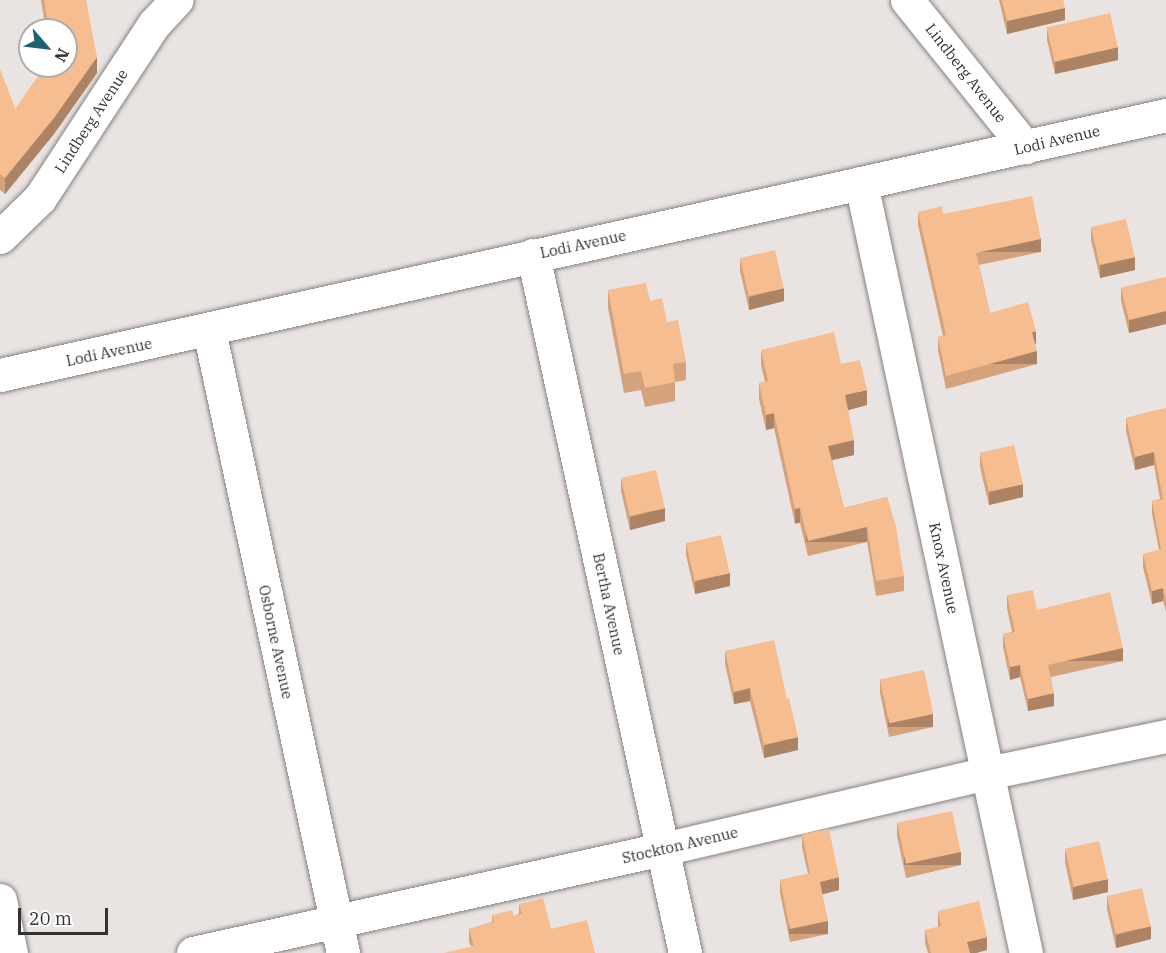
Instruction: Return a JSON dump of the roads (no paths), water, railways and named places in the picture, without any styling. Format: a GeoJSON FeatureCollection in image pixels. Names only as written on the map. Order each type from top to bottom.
{"type":"FeatureCollection","features":[{"type":"Feature","properties":{"kind":"street","name":"Lindberg Avenue"},"geometry":{"type":"LineString","coordinates":[[0,237],[40,198],[154,24],[176,0]]}},
{"type":"Feature","properties":{"kind":"street","name":"Lindberg Avenue"},"geometry":{"type":"LineString","coordinates":[[907,0],[1025,147]]}},
{"type":"Feature","properties":{"kind":"street","name":"Lodi Avenue"},"geometry":{"type":"LineString","coordinates":[[0,375],[1166,115]]}},
{"type":"Feature","properties":{"kind":"street","name":"Knox Avenue"},"geometry":{"type":"LineString","coordinates":[[861,183],[1026,953]]}},
{"type":"Feature","properties":{"kind":"street","name":"Bertha Avenue"},"geometry":{"type":"LineString","coordinates":[[532,255],[685,953]]}},
{"type":"Feature","properties":{"kind":"street","name":"Osborne Avenue"},"geometry":{"type":"LineString","coordinates":[[209,330],[339,938]]}},
{"type":"Feature","properties":{"kind":"street","name":"Stockton Avenue"},"geometry":{"type":"LineString","coordinates":[[193,953],[339,938],[663,849],[987,773],[1166,736]]}},
{"type":"Feature","properties":{"kind":"street"},"geometry":{"type":"LineString","coordinates":[[0,900],[11,953]]}}]}
